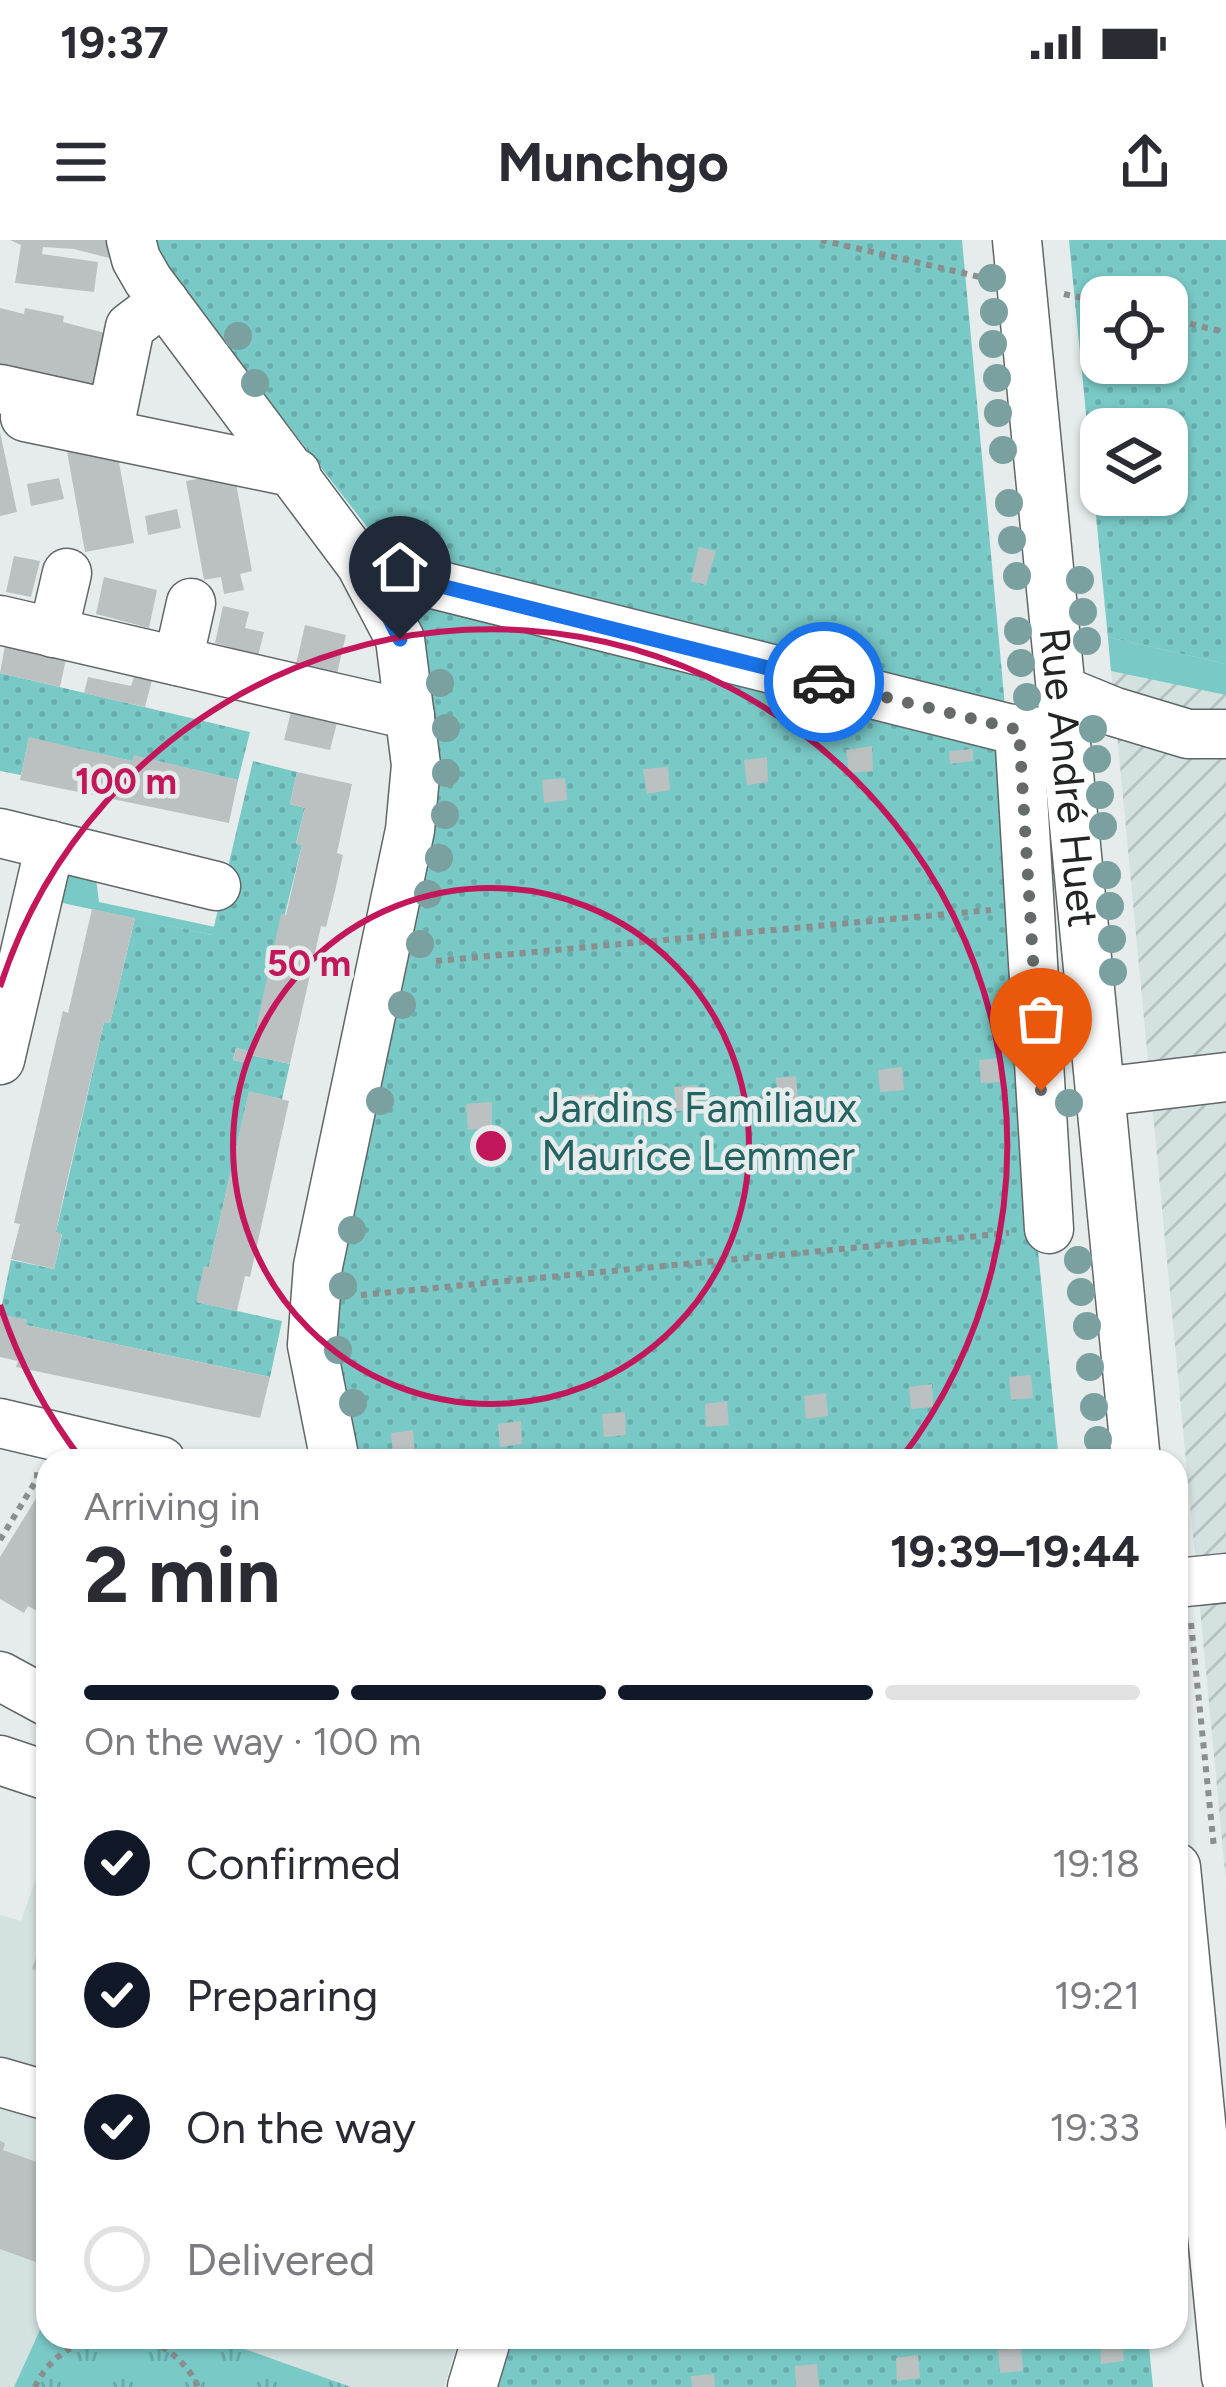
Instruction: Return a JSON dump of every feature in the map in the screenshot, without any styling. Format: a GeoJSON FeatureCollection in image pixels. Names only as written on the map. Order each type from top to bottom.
{"type":"FeatureCollection","features":[{"type":"Feature","properties":{"kind":"street"},"geometry":{"type":"LineString","coordinates":[[131,240],[136,259],[164,301],[296,473],[371,582],[400,639],[416,765],[410,830],[318,1266],[313,1345],[333,1449]]}},
{"type":"Feature","properties":{"kind":"street","name":"Rue André Huet"},"geometry":{"type":"LineString","coordinates":[[1020,263],[1048,718],[1100,1092],[1135,1449]]}},
{"type":"Feature","properties":{"kind":"street"},"geometry":{"type":"LineString","coordinates":[[13,403],[112,414],[130,327],[164,301]]}},
{"type":"Feature","properties":{"kind":"street"},"geometry":{"type":"LineString","coordinates":[[13,403],[296,473]]}},
{"type":"Feature","properties":{"kind":"street"},"geometry":{"type":"LineString","coordinates":[[53,633],[67,573]]}},
{"type":"Feature","properties":{"kind":"street"},"geometry":{"type":"LineString","coordinates":[[371,582],[397,575],[1048,718],[1115,712],[1188,734],[1226,734]]}},
{"type":"Feature","properties":{"kind":"street"},"geometry":{"type":"LineString","coordinates":[[178,662],[191,603]]}},
{"type":"Feature","properties":{"kind":"street"},"geometry":{"type":"LineString","coordinates":[[0,620],[410,716]]}},
{"type":"Feature","properties":{"kind":"street"},"geometry":{"type":"LineString","coordinates":[[1048,718],[1030,906],[1043,1230],[1114,1226]]}},
{"type":"Feature","properties":{"kind":"street"},"geometry":{"type":"LineString","coordinates":[[0,833],[216,886]]}},
{"type":"Feature","properties":{"kind":"street"},"geometry":{"type":"LineString","coordinates":[[0,1060],[50,844]]}},
{"type":"Feature","properties":{"kind":"street"},"geometry":{"type":"LineString","coordinates":[[1100,1092],[1226,1077]]}},
{"type":"Feature","properties":{"kind":"street"},"geometry":{"type":"LineString","coordinates":[[19,1427],[111,1449]]}},
{"type":"Feature","properties":{"kind":"street"},"geometry":{"type":"LineString","coordinates":[[0,1676],[36,1696]]}},
{"type":"Feature","properties":{"kind":"street"},"geometry":{"type":"LineString","coordinates":[[0,1760],[36,1772]]}},
{"type":"Feature","properties":{"kind":"street"},"geometry":{"type":"LineString","coordinates":[[1196,1862],[1226,2377]]}},
{"type":"Feature","properties":{"kind":"street"},"geometry":{"type":"LineString","coordinates":[[0,2082],[36,2092]]}},
{"type":"Feature","properties":{"kind":"street"},"geometry":{"type":"LineString","coordinates":[[472,2387],[483,2349]]}},
{"type":"Feature","properties":{"kind":"path"},"geometry":{"type":"LineString","coordinates":[[820,240],[1020,263]]}},
{"type":"Feature","properties":{"kind":"path"},"geometry":{"type":"LineString","coordinates":[[1188,323],[1225,332]]}},
{"type":"Feature","properties":{"kind":"path"},"geometry":{"type":"LineString","coordinates":[[436,961],[1030,906]]}},
{"type":"Feature","properties":{"kind":"path"},"geometry":{"type":"LineString","coordinates":[[361,1295],[1043,1230]]}},
{"type":"Feature","properties":{"kind":"path"},"geometry":{"type":"LineString","coordinates":[[19,1427],[36,1476]]}},
{"type":"Feature","properties":{"kind":"path"},"geometry":{"type":"LineString","coordinates":[[0,1540],[36,1481]]}},
{"type":"Feature","properties":{"kind":"path"},"geometry":{"type":"LineString","coordinates":[[1188,1526],[1196,1567],[1196,1862]]}},
{"type":"Feature","properties":{"kind":"path"},"geometry":{"type":"LineString","coordinates":[[34,2387],[42,2372],[68,2349]]}},
{"type":"Feature","properties":{"kind":"path"},"geometry":{"type":"LineString","coordinates":[[164,2349],[191,2369],[198,2387]]}},
{"type":"Feature","properties":{"kind":"shaded area"},"geometry":{"type":"Polygon","coordinates":[[[1069,240],[1226,240],[1226,1882],[1095,516],[1188,516],[1188,408],[1085,408],[1083,384],[1188,384],[1188,276],[1080,276],[1080,355],[1069,240]]]}},
{"type":"Feature","properties":{"kind":"shaded area"},"geometry":{"type":"Polygon","coordinates":[[[36,1878],[36,2338],[14,2387],[0,2387],[0,1915],[21,1921],[36,1878]]]}},
{"type":"Feature","properties":{"kind":"shaded area"},"geometry":{"type":"Polygon","coordinates":[[[245,2349],[455,2349],[444,2387],[351,2387],[245,2349]]]}},
{"type":"Feature","properties":{"kind":"green space","name":"Jardins Familiaux Maurice Lemmer"},"geometry":{"type":"Polygon","coordinates":[[[149,240],[962,240],[1007,728],[1036,1230],[1058,1449],[347,1449],[327,1322],[415,866],[397,575],[385,550],[149,240]]]}},
{"type":"Feature","properties":{"kind":"green space"},"geometry":{"type":"Polygon","coordinates":[[[1069,240],[1226,240],[1226,664],[1108,637],[1096,516],[1188,516],[1188,408],[1086,408],[1083,384],[1188,384],[1188,276],[1080,276],[1080,352],[1069,240]]]}},
{"type":"Feature","properties":{"kind":"green space"},"geometry":{"type":"Polygon","coordinates":[[[1108,637],[1226,664],[1226,695],[1111,671],[1108,637]]]}},
{"type":"Feature","properties":{"kind":"green space"},"geometry":{"type":"Polygon","coordinates":[[[0,673],[250,732],[238,780],[29,738],[21,775],[0,771],[0,673]]]}},
{"type":"Feature","properties":{"kind":"green space"},"geometry":{"type":"Polygon","coordinates":[[[253,761],[297,772],[290,804],[305,808],[296,843],[302,845],[251,1052],[236,1048],[233,1060],[248,1063],[251,1055],[290,1064],[282,1099],[249,1092],[197,1302],[282,1321],[270,1377],[26,1325],[26,1320],[0,1314],[11,1260],[54,1269],[62,1235],[56,1232],[104,1022],[110,1023],[135,918],[212,935],[253,761]]]}},
{"type":"Feature","properties":{"kind":"green space"},"geometry":{"type":"Polygon","coordinates":[[[76,870],[95,871],[99,902],[215,927],[212,935],[58,902],[66,876],[76,870]]]}},
{"type":"Feature","properties":{"kind":"green space"},"geometry":{"type":"Polygon","coordinates":[[[36,2338],[36,2349],[245,2349],[351,2387],[14,2387],[36,2338]]]}},
{"type":"Feature","properties":{"kind":"green space"},"geometry":{"type":"Polygon","coordinates":[[[500,2349],[1149,2349],[1153,2387],[489,2387],[500,2349]]]}},
{"type":"Feature","properties":{"kind":"building"},"geometry":{"type":"Polygon","coordinates":[[[10,240],[108,240],[109,258],[43,247],[42,254],[98,262],[94,292],[15,283],[21,245],[10,240]]]}},
{"type":"Feature","properties":{"kind":"building"},"geometry":{"type":"Polygon","coordinates":[[[0,308],[64,316],[63,322],[105,333],[91,393],[0,372],[0,308]]]}},
{"type":"Feature","properties":{"kind":"building"},"geometry":{"type":"Polygon","coordinates":[[[0,432],[17,512],[0,516],[0,432]]]}},
{"type":"Feature","properties":{"kind":"building"},"geometry":{"type":"Polygon","coordinates":[[[115,441],[134,543],[85,552],[67,451],[115,441]]]}},
{"type":"Feature","properties":{"kind":"building"},"geometry":{"type":"Polygon","coordinates":[[[234,472],[252,571],[240,574],[244,590],[224,594],[221,577],[204,580],[186,481],[234,472]]]}},
{"type":"Feature","properties":{"kind":"building"},"geometry":{"type":"Polygon","coordinates":[[[59,478],[64,499],[31,506],[27,484],[59,478]]]}},
{"type":"Feature","properties":{"kind":"building"},"geometry":{"type":"Polygon","coordinates":[[[177,509],[181,528],[148,535],[145,516],[177,509]]]}},
{"type":"Feature","properties":{"kind":"building"},"geometry":{"type":"Polygon","coordinates":[[[699,547],[716,551],[706,585],[691,581],[699,547]]]}},
{"type":"Feature","properties":{"kind":"building"},"geometry":{"type":"Polygon","coordinates":[[[14,556],[40,561],[31,597],[6,592],[14,556]]]}},
{"type":"Feature","properties":{"kind":"building"},"geometry":{"type":"Polygon","coordinates":[[[104,577],[157,590],[149,628],[96,614],[104,577]]]}},
{"type":"Feature","properties":{"kind":"building"},"geometry":{"type":"Polygon","coordinates":[[[223,606],[249,612],[245,628],[264,632],[257,660],[215,643],[223,606]]]}},
{"type":"Feature","properties":{"kind":"building"},"geometry":{"type":"Polygon","coordinates":[[[305,625],[346,635],[336,678],[295,669],[305,625]]]}},
{"type":"Feature","properties":{"kind":"building"},"geometry":{"type":"Polygon","coordinates":[[[8,629],[69,645],[60,687],[0,673],[8,629]]]}},
{"type":"Feature","properties":{"kind":"building"},"geometry":{"type":"Polygon","coordinates":[[[88,677],[131,686],[134,677],[152,680],[145,707],[84,693],[88,677]]]}},
{"type":"Feature","properties":{"kind":"building"},"geometry":{"type":"Polygon","coordinates":[[[295,696],[341,707],[330,750],[284,740],[295,696]]]}},
{"type":"Feature","properties":{"kind":"building"},"geometry":{"type":"Polygon","coordinates":[[[29,737],[238,780],[229,823],[20,780],[29,737]]]}},
{"type":"Feature","properties":{"kind":"building"},"geometry":{"type":"Polygon","coordinates":[[[872,746],[873,771],[849,773],[846,750],[872,746]]]}},
{"type":"Feature","properties":{"kind":"building"},"geometry":{"type":"Polygon","coordinates":[[[973,749],[973,761],[950,764],[949,751],[973,749]]]}},
{"type":"Feature","properties":{"kind":"building"},"geometry":{"type":"Polygon","coordinates":[[[767,757],[768,782],[747,785],[744,760],[767,757]]]}},
{"type":"Feature","properties":{"kind":"building"},"geometry":{"type":"Polygon","coordinates":[[[668,767],[670,790],[647,794],[643,769],[668,767]]]}},
{"type":"Feature","properties":{"kind":"building"},"geometry":{"type":"Polygon","coordinates":[[[297,772],[352,784],[337,853],[343,855],[335,891],[326,927],[321,926],[290,1064],[251,1055],[249,1063],[233,1060],[236,1048],[251,1052],[281,914],[286,915],[302,845],[296,844],[305,808],[290,804],[297,772]]]}},
{"type":"Feature","properties":{"kind":"building"},"geometry":{"type":"Polygon","coordinates":[[[565,778],[567,800],[544,803],[542,780],[565,778]]]}},
{"type":"Feature","properties":{"kind":"building"},"geometry":{"type":"Polygon","coordinates":[[[92,909],[135,918],[110,1023],[104,1022],[63,1198],[54,1269],[11,1259],[20,1224],[14,1223],[92,909]]]}},
{"type":"Feature","properties":{"kind":"building"},"geometry":{"type":"Polygon","coordinates":[[[1001,1058],[1003,1082],[981,1083],[979,1060],[1001,1058]]]}},
{"type":"Feature","properties":{"kind":"building"},"geometry":{"type":"Polygon","coordinates":[[[902,1067],[904,1090],[880,1092],[878,1070],[902,1067]]]}},
{"type":"Feature","properties":{"kind":"building"},"geometry":{"type":"Polygon","coordinates":[[[796,1076],[798,1100],[778,1102],[776,1078],[796,1076]]]}},
{"type":"Feature","properties":{"kind":"building"},"geometry":{"type":"Polygon","coordinates":[[[697,1085],[698,1109],[676,1111],[674,1087],[697,1085]]]}},
{"type":"Feature","properties":{"kind":"building"},"geometry":{"type":"Polygon","coordinates":[[[249,1091],[289,1101],[250,1277],[245,1276],[237,1311],[196,1302],[204,1266],[209,1267],[249,1091]]]}},
{"type":"Feature","properties":{"kind":"building"},"geometry":{"type":"Polygon","coordinates":[[[595,1094],[597,1118],[573,1121],[571,1096],[595,1094]]]}},
{"type":"Feature","properties":{"kind":"building"},"geometry":{"type":"Polygon","coordinates":[[[492,1102],[492,1127],[468,1130],[466,1104],[492,1102]]]}},
{"type":"Feature","properties":{"kind":"building"},"geometry":{"type":"Polygon","coordinates":[[[0,1314],[27,1320],[26,1325],[270,1377],[260,1418],[16,1367],[18,1361],[0,1357],[0,1314]]]}},
{"type":"Feature","properties":{"kind":"building"},"geometry":{"type":"Polygon","coordinates":[[[1031,1375],[1033,1398],[1011,1400],[1009,1377],[1031,1375]]]}},
{"type":"Feature","properties":{"kind":"building"},"geometry":{"type":"Polygon","coordinates":[[[932,1384],[933,1407],[911,1409],[909,1387],[932,1384]]]}},
{"type":"Feature","properties":{"kind":"building"},"geometry":{"type":"Polygon","coordinates":[[[826,1393],[828,1416],[806,1419],[804,1396],[826,1393]]]}},
{"type":"Feature","properties":{"kind":"building"},"geometry":{"type":"Polygon","coordinates":[[[727,1401],[729,1425],[706,1427],[705,1404],[727,1401]]]}},
{"type":"Feature","properties":{"kind":"building"},"geometry":{"type":"Polygon","coordinates":[[[625,1412],[626,1435],[604,1437],[602,1414],[625,1412]]]}},
{"type":"Feature","properties":{"kind":"building"},"geometry":{"type":"Polygon","coordinates":[[[521,1421],[522,1444],[500,1447],[498,1424],[521,1421]]]}},
{"type":"Feature","properties":{"kind":"building"},"geometry":{"type":"Polygon","coordinates":[[[413,1430],[415,1449],[392,1449],[391,1433],[413,1430]]]}},
{"type":"Feature","properties":{"kind":"building"},"geometry":{"type":"Polygon","coordinates":[[[36,1498],[36,1610],[28,1606],[24,1613],[0,1599],[0,1557],[36,1498]]]}},
{"type":"Feature","properties":{"kind":"building"},"geometry":{"type":"Polygon","coordinates":[[[0,2141],[5,2143],[3,2150],[36,2162],[36,2262],[0,2249],[0,2141]]]}},
{"type":"Feature","properties":{"kind":"building"},"geometry":{"type":"Polygon","coordinates":[[[1021,2349],[1023,2371],[1000,2373],[998,2350],[1021,2349]]]}},
{"type":"Feature","properties":{"kind":"building"},"geometry":{"type":"Polygon","coordinates":[[[1100,2349],[1123,2349],[1124,2361],[1101,2364],[1100,2349]]]}},
{"type":"Feature","properties":{"kind":"building"},"geometry":{"type":"Polygon","coordinates":[[[918,2355],[920,2378],[897,2381],[896,2358],[918,2355]]]}},
{"type":"Feature","properties":{"kind":"building"},"geometry":{"type":"Polygon","coordinates":[[[817,2364],[819,2387],[796,2387],[795,2366],[817,2364]]]}},
{"type":"Feature","properties":{"kind":"building"},"geometry":{"type":"Polygon","coordinates":[[[714,2374],[715,2387],[692,2387],[691,2376],[714,2374]]]}},
{"type":"Feature","properties":{"kind":"way so far"},"geometry":{"type":"LineString","coordinates":[[824,682],[1019,730],[1041,1091]]}},
{"type":"Feature","properties":{"kind":"route"},"geometry":{"type":"LineString","coordinates":[[400,639],[371,582],[397,575],[824,682]]}}]}
